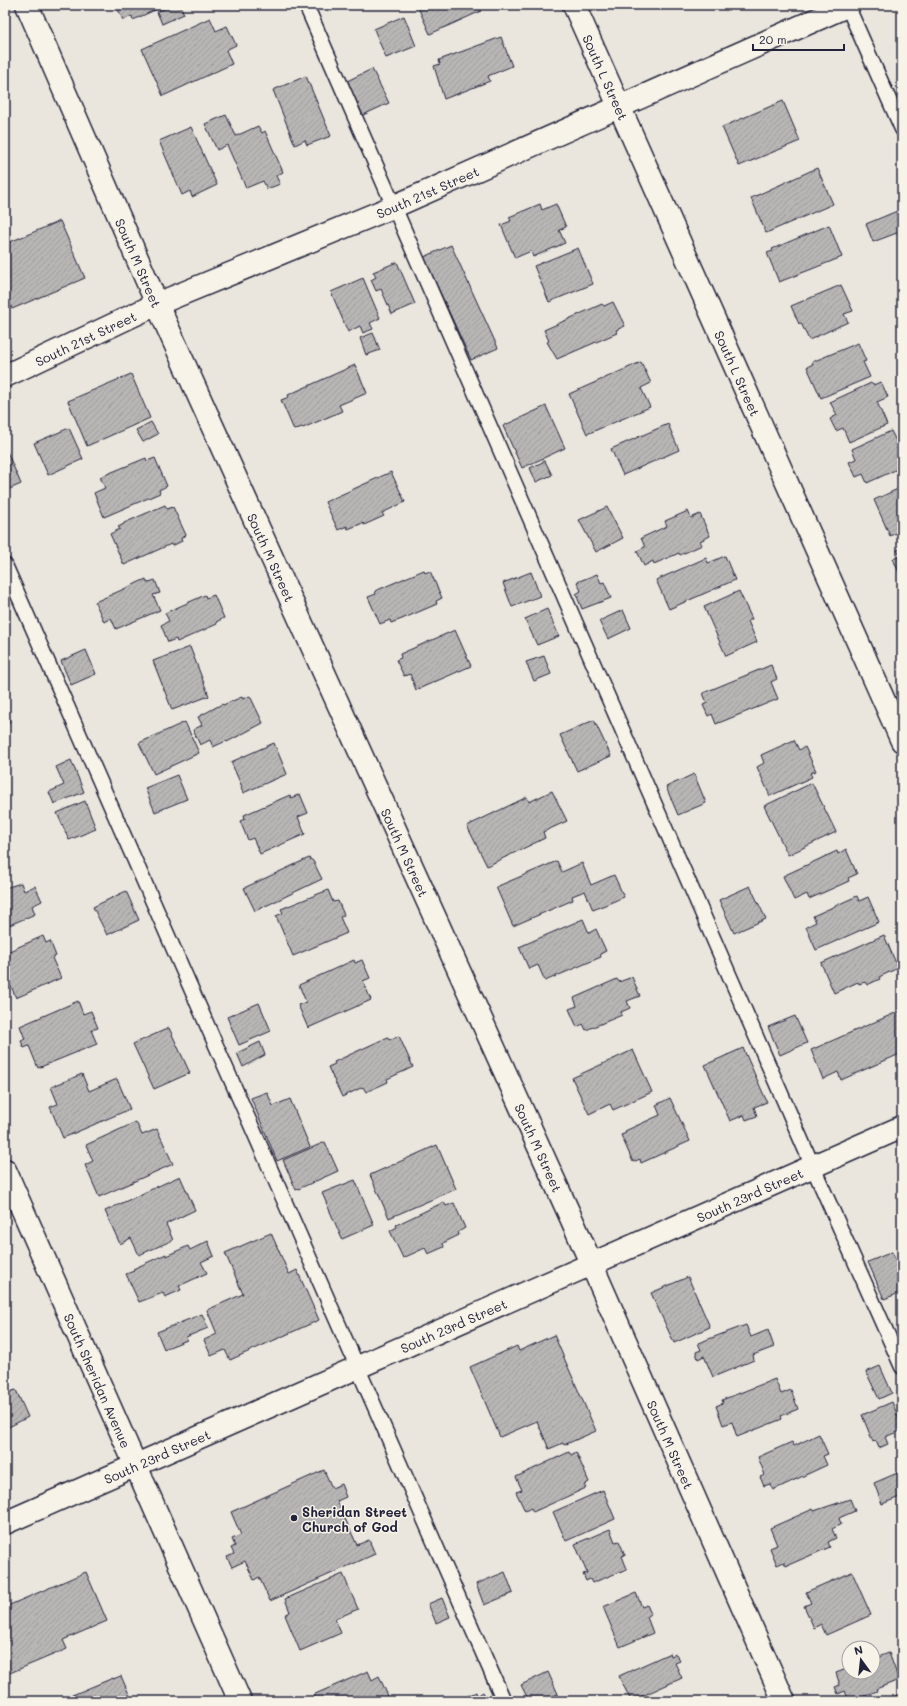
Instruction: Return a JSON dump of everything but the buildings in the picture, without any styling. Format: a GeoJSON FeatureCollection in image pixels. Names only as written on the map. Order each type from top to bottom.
{"type":"FeatureCollection","features":[{"type":"Feature","properties":{"kind":"street","name":"South M Street"},"geometry":{"type":"LineString","coordinates":[[27,5],[157,304],[591,1264],[784,1701]]}},
{"type":"Feature","properties":{"kind":"street","name":"South L Street"},"geometry":{"type":"LineString","coordinates":[[574,5],[902,741]]}},
{"type":"Feature","properties":{"kind":"street","name":"South 21st Street"},"geometry":{"type":"LineString","coordinates":[[5,376],[157,304],[395,206],[848,5]]}},
{"type":"Feature","properties":{"kind":"street","name":"South 23rd Street"},"geometry":{"type":"LineString","coordinates":[[5,1523],[902,1127]]}},
{"type":"Feature","properties":{"kind":"street","name":"South Sheridan Avenue"},"geometry":{"type":"LineString","coordinates":[[5,1170],[240,1701]]}},
{"type":"Feature","properties":{"kind":"lane"},"geometry":{"type":"LineString","coordinates":[[306,5],[395,206],[812,1167],[902,1367]]}},
{"type":"Feature","properties":{"kind":"lane"},"geometry":{"type":"LineString","coordinates":[[848,5],[902,129]]}},
{"type":"Feature","properties":{"kind":"lane"},"geometry":{"type":"LineString","coordinates":[[5,565],[504,1701]]}},
{"type":"Feature","properties":{"kind":"place","name":"Sheridan Street Church of God"},"geometry":{"type":"Point","coordinates":[294,1518]}}]}
